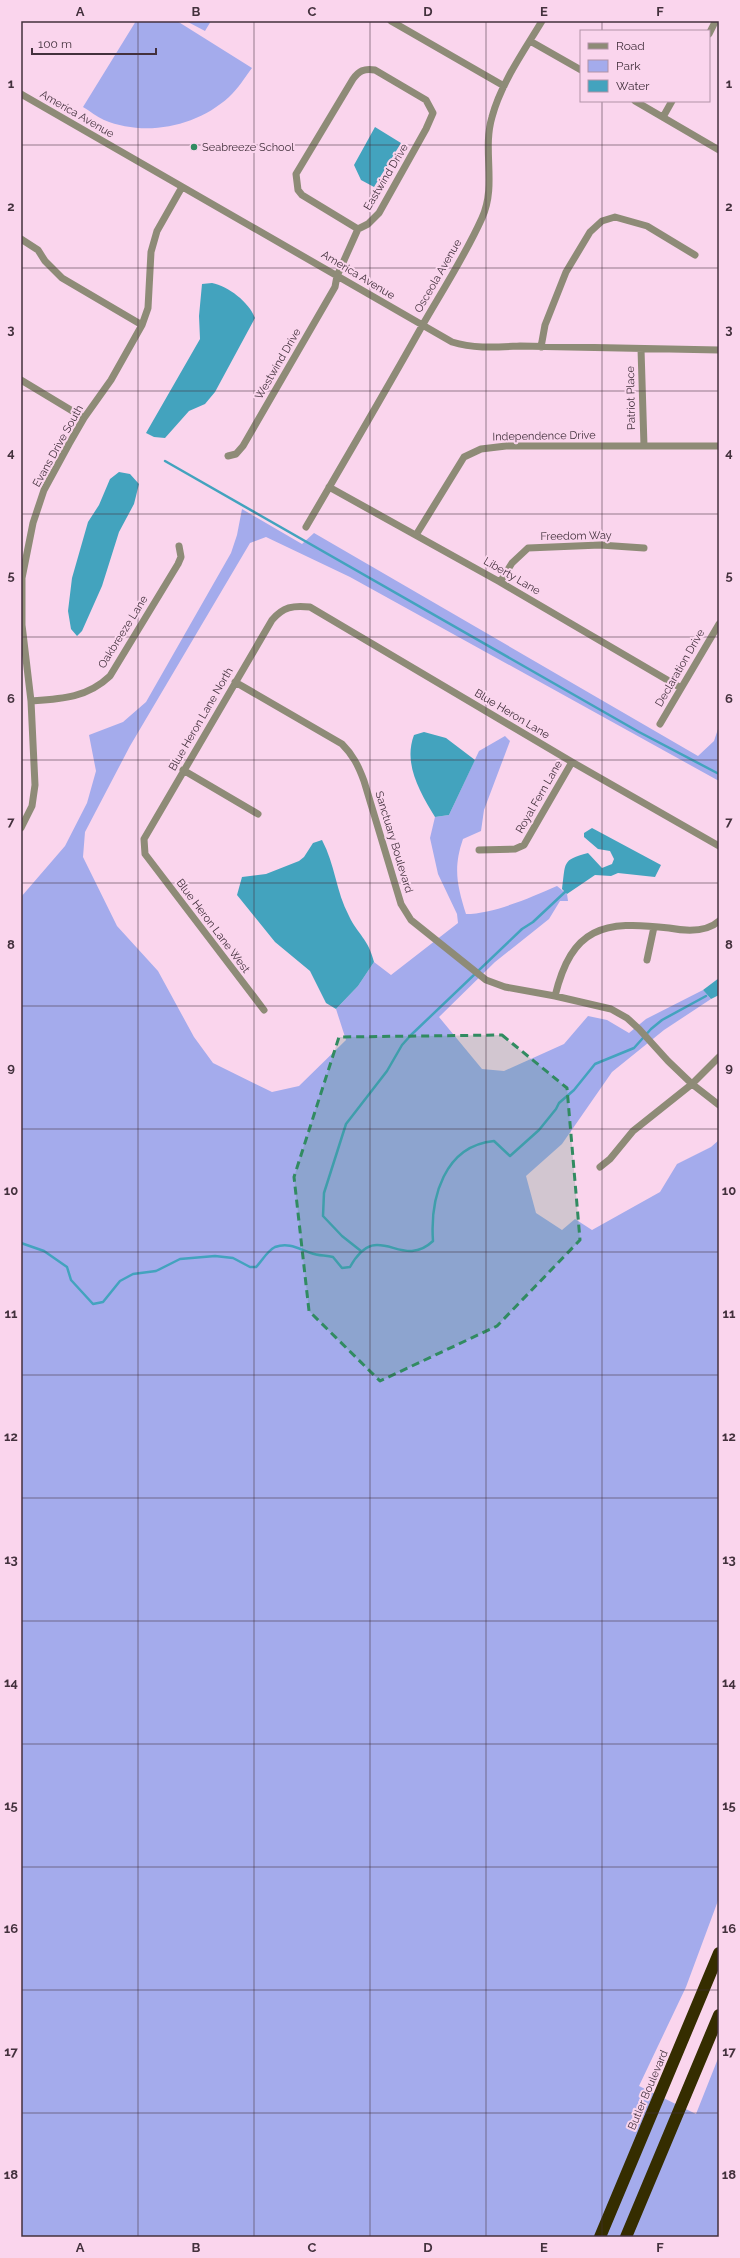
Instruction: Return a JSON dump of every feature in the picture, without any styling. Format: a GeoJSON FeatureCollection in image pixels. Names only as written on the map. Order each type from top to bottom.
{"type":"FeatureCollection","features":[{"type":"Feature","properties":{"kind":"highway","name":"Butler Boulevard"},"geometry":{"type":"LineString","coordinates":[[600,2237],[719,1954]]}},
{"type":"Feature","properties":{"kind":"highway"},"geometry":{"type":"LineString","coordinates":[[626,2237],[719,2016]]}},
{"type":"Feature","properties":{"kind":"street"},"geometry":{"type":"LineString","coordinates":[[390,21],[504,86]]}},
{"type":"Feature","properties":{"kind":"street","name":"Osceola Avenue"},"geometry":{"type":"LineString","coordinates":[[306,527],[466,251],[483,216],[490,191],[488,138],[492,117],[504,86],[542,21]]}},
{"type":"Feature","properties":{"kind":"street"},"geometry":{"type":"LineString","coordinates":[[530,41],[580,69]]}},
{"type":"Feature","properties":{"kind":"street","name":"Eastwind Drive"},"geometry":{"type":"LineString","coordinates":[[367,69],[375,70],[426,100],[432,113],[426,129],[379,213],[368,224],[358,229],[302,195],[298,190],[296,174],[358,72],[367,69]]}},
{"type":"Feature","properties":{"kind":"street","name":"America Avenue"},"geometry":{"type":"LineString","coordinates":[[21,94],[452,342],[465,346],[719,350]]}},
{"type":"Feature","properties":{"kind":"street"},"geometry":{"type":"LineString","coordinates":[[637,102],[719,150]]}},
{"type":"Feature","properties":{"kind":"street"},"geometry":{"type":"LineString","coordinates":[[663,117],[671,102]]}},
{"type":"Feature","properties":{"kind":"street","name":"Evans Drive South"},"geometry":{"type":"LineString","coordinates":[[21,828],[32,806],[35,786],[31,701],[22,625],[22,578],[33,523],[44,490],[84,418],[111,380],[142,325],[148,308],[151,252],[157,231],[182,187]]}},
{"type":"Feature","properties":{"kind":"street"},"geometry":{"type":"LineString","coordinates":[[542,347],[545,325],[554,299],[570,266],[595,226],[602,220],[615,217],[647,226],[695,255]]}},
{"type":"Feature","properties":{"kind":"street"},"geometry":{"type":"LineString","coordinates":[[337,276],[358,229]]}},
{"type":"Feature","properties":{"kind":"street"},"geometry":{"type":"LineString","coordinates":[[21,239],[38,250],[48,265],[62,278],[142,325]]}},
{"type":"Feature","properties":{"kind":"street","name":"Westwind Drive"},"geometry":{"type":"LineString","coordinates":[[228,456],[236,454],[243,446],[335,287],[337,276]]}},
{"type":"Feature","properties":{"kind":"street","name":"Patriot Place"},"geometry":{"type":"LineString","coordinates":[[641,349],[644,446]]}},
{"type":"Feature","properties":{"kind":"street"},"geometry":{"type":"LineString","coordinates":[[21,380],[84,418]]}},
{"type":"Feature","properties":{"kind":"street","name":"Independence Drive"},"geometry":{"type":"LineString","coordinates":[[416,535],[464,457],[470,452],[480,449],[506,446],[719,446]]}},
{"type":"Feature","properties":{"kind":"street","name":"Liberty Lane"},"geometry":{"type":"LineString","coordinates":[[329,487],[500,582],[682,688]]}},
{"type":"Feature","properties":{"kind":"street","name":"Freedom Way"},"geometry":{"type":"LineString","coordinates":[[500,582],[512,563],[528,548],[600,545],[644,548]]}},
{"type":"Feature","properties":{"kind":"street","name":"Oakbreeze Lane"},"geometry":{"type":"LineString","coordinates":[[31,701],[73,698],[95,688],[110,676],[178,564],[181,557],[179,546]]}},
{"type":"Feature","properties":{"kind":"street","name":"Blue Heron Lane North"},"geometry":{"type":"LineString","coordinates":[[145,854],[144,839],[235,682],[278,612],[292,607]]}},
{"type":"Feature","properties":{"kind":"street","name":"Blue Heron Lane"},"geometry":{"type":"LineString","coordinates":[[292,607],[310,607],[572,762],[719,846]]}},
{"type":"Feature","properties":{"kind":"street","name":"Declaration Drive"},"geometry":{"type":"LineString","coordinates":[[660,724],[719,624]]}},
{"type":"Feature","properties":{"kind":"street","name":"Sanctuary Boulevard"},"geometry":{"type":"LineString","coordinates":[[235,682],[342,744],[357,761],[401,904],[411,920],[486,980],[505,987],[555,996],[612,1010],[639,1028],[692,1084],[719,1105]]}},
{"type":"Feature","properties":{"kind":"street","name":"Royal Fern Lane"},"geometry":{"type":"LineString","coordinates":[[479,850],[515,849],[524,845],[572,762]]}},
{"type":"Feature","properties":{"kind":"street"},"geometry":{"type":"LineString","coordinates":[[183,770],[258,814]]}},
{"type":"Feature","properties":{"kind":"street","name":"Blue Heron Lane West"},"geometry":{"type":"LineString","coordinates":[[145,854],[264,1010]]}},
{"type":"Feature","properties":{"kind":"street"},"geometry":{"type":"LineString","coordinates":[[555,996],[559,978],[569,956],[578,943],[596,931],[615,926],[686,930],[700,929],[719,921]]}},
{"type":"Feature","properties":{"kind":"street"},"geometry":{"type":"LineString","coordinates":[[647,960],[654,927]]}},
{"type":"Feature","properties":{"kind":"street"},"geometry":{"type":"LineString","coordinates":[[600,1167],[610,1159],[633,1132],[692,1084],[719,1057]]}},
{"type":"Feature","properties":{"kind":"highlighted area"},"geometry":{"type":"Polygon","coordinates":[[[502,1035],[567,1088],[580,1240],[497,1326],[380,1381],[309,1311],[294,1177],[339,1037],[502,1035]]]}},
{"type":"Feature","properties":{"kind":"green space"},"geometry":{"type":"Polygon","coordinates":[[[136,21],[177,21],[252,68],[229,97],[201,116],[186,122],[170,126],[136,128],[104,120],[83,107],[136,21]]]}},
{"type":"Feature","properties":{"kind":"green space"},"geometry":{"type":"Polygon","coordinates":[[[186,21],[211,21],[205,31],[186,21]]]}},
{"type":"Feature","properties":{"kind":"green space"},"geometry":{"type":"Polygon","coordinates":[[[242,509],[302,544],[314,533],[698,756],[714,741],[719,726],[719,781],[350,577],[266,537],[250,543],[130,746],[85,832],[83,857],[117,926],[158,971],[194,1037],[213,1063],[272,1092],[299,1086],[346,1040],[336,1009],[358,986],[374,962],[391,975],[458,923],[457,914],[438,874],[430,838],[435,817],[449,815],[479,751],[505,736],[510,741],[484,810],[481,831],[463,839],[460,849],[457,876],[460,894],[466,914],[500,908],[557,886],[567,894],[568,901],[560,901],[549,919],[495,962],[439,1017],[482,1069],[504,1071],[564,1044],[588,1016],[607,1020],[629,1033],[646,1019],[703,990],[711,999],[664,1030],[612,1072],[562,1144],[526,1176],[536,1213],[562,1230],[575,1219],[592,1230],[660,1192],[677,1164],[711,1147],[719,1140],[719,1898],[686,1987],[639,2086],[696,2114],[719,2056],[719,2237],[21,2237],[21,897],[65,846],[87,803],[96,771],[89,735],[123,722],[146,702],[231,553],[237,535],[242,509]]]}},
{"type":"Feature","properties":{"kind":"water"},"geometry":{"type":"Polygon","coordinates":[[[375,127],[401,143],[374,187],[361,180],[354,165],[375,127]]]}},
{"type":"Feature","properties":{"kind":"water"},"geometry":{"type":"Polygon","coordinates":[[[212,283],[225,287],[231,291],[248,306],[255,318],[215,392],[205,404],[189,411],[165,438],[154,437],[146,433],[200,339],[199,316],[202,284],[212,283]]]}},
{"type":"Feature","properties":{"kind":"water"},"geometry":{"type":"Polygon","coordinates":[[[119,472],[130,474],[139,484],[134,504],[119,532],[102,586],[82,631],[77,636],[71,629],[68,611],[72,578],[88,522],[99,505],[110,479],[119,472]]]}},
{"type":"Feature","properties":{"kind":"water"},"geometry":{"type":"Polygon","coordinates":[[[424,732],[446,738],[475,760],[449,815],[435,817],[415,778],[412,767],[411,746],[414,735],[424,732]]]}},
{"type":"Feature","properties":{"kind":"water"},"geometry":{"type":"Polygon","coordinates":[[[592,828],[661,865],[655,877],[618,873],[611,876],[595,875],[567,894],[562,889],[565,868],[566,864],[573,858],[588,853],[602,868],[612,864],[614,859],[610,851],[598,849],[584,837],[584,833],[592,828]]]}},
{"type":"Feature","properties":{"kind":"water"},"geometry":{"type":"Polygon","coordinates":[[[322,840],[330,859],[345,907],[352,922],[369,947],[374,962],[358,986],[336,1009],[326,1003],[310,971],[275,942],[237,895],[242,877],[266,874],[299,861],[304,857],[313,843],[322,840]]]}},
{"type":"Feature","properties":{"kind":"water"},"geometry":{"type":"Polygon","coordinates":[[[719,978],[719,995],[711,999],[703,990],[719,978]]]}},
{"type":"Feature","properties":{"kind":"waterway"},"geometry":{"type":"LineString","coordinates":[[165,461],[639,732],[719,774]]}},
{"type":"Feature","properties":{"kind":"waterway"},"geometry":{"type":"LineString","coordinates":[[361,1251],[342,1236],[323,1216],[324,1193],[346,1124],[387,1071],[402,1045],[411,1035],[522,929],[533,922],[565,892]]}},
{"type":"Feature","properties":{"kind":"waterway"},"geometry":{"type":"LineString","coordinates":[[21,1243],[44,1251],[67,1267],[71,1280],[93,1304],[103,1302],[120,1281],[133,1274],[156,1271],[180,1259],[215,1256],[233,1258],[250,1267],[256,1267],[272,1249],[285,1245],[314,1254],[333,1257],[342,1268],[350,1267],[360,1253],[370,1246],[380,1245],[410,1251],[421,1249],[433,1241],[434,1208],[438,1192],[444,1177],[452,1164],[463,1153],[477,1145],[494,1141],[510,1156],[539,1130],[559,1103],[574,1090],[595,1064],[634,1048],[651,1029],[662,1020],[706,996]]}},
{"type":"Feature","properties":{"kind":"place","name":"Seabreeze School"},"geometry":{"type":"Point","coordinates":[194,147]}}]}
